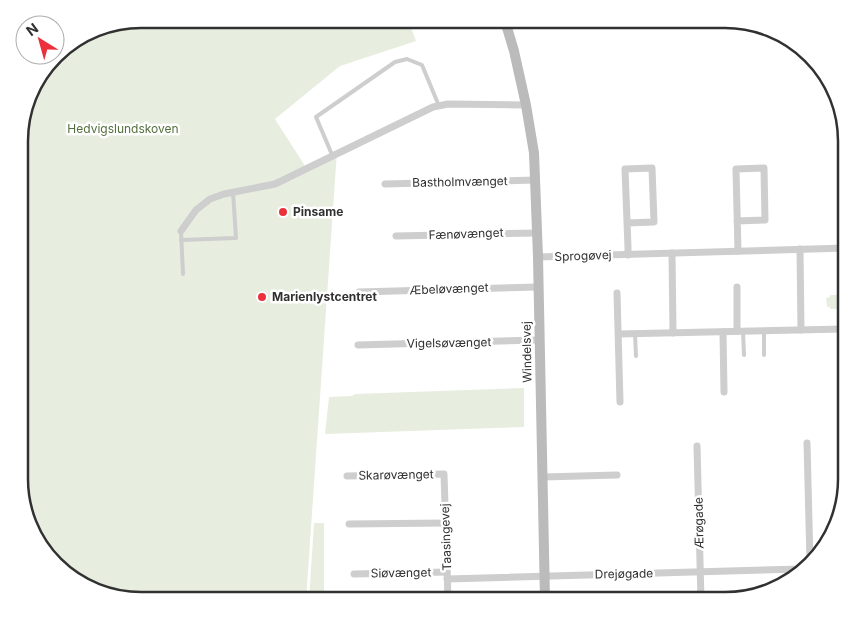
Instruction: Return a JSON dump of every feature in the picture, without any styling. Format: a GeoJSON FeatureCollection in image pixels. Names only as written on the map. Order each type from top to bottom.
{"type":"FeatureCollection","features":[{"type":"Feature","properties":{"kind":"street","name":"Windelsvej"},"geometry":{"type":"LineString","coordinates":[[507,28],[526,105],[534,153],[545,592]]}},
{"type":"Feature","properties":{"kind":"street"},"geometry":{"type":"LineString","coordinates":[[180,231],[196,210],[210,199],[233,192],[276,184],[416,114],[448,104],[526,105]]}},
{"type":"Feature","properties":{"kind":"street","name":"Sprogøvej"},"geometry":{"type":"LineString","coordinates":[[627,223],[654,222],[652,168],[625,169],[628,254]]}},
{"type":"Feature","properties":{"kind":"street"},"geometry":{"type":"LineString","coordinates":[[737,221],[765,220],[764,168],[736,169],[737,221],[738,251]]}},
{"type":"Feature","properties":{"kind":"street","name":"Bastholmvænget"},"geometry":{"type":"LineString","coordinates":[[385,184],[535,180]]}},
{"type":"Feature","properties":{"kind":"street","name":"Fænøvænget"},"geometry":{"type":"LineString","coordinates":[[396,236],[537,232]]}},
{"type":"Feature","properties":{"kind":"street","name":"Sprogøvej"},"geometry":{"type":"LineString","coordinates":[[538,257],[837,248]]}},
{"type":"Feature","properties":{"kind":"street"},"geometry":{"type":"LineString","coordinates":[[800,249],[801,330]]}},
{"type":"Feature","properties":{"kind":"street"},"geometry":{"type":"LineString","coordinates":[[672,253],[673,333]]}},
{"type":"Feature","properties":{"kind":"street","name":"Æbeløvænget"},"geometry":{"type":"LineString","coordinates":[[359,292],[538,287]]}},
{"type":"Feature","properties":{"kind":"street"},"geometry":{"type":"LineString","coordinates":[[737,287],[740,331]]}},
{"type":"Feature","properties":{"kind":"street"},"geometry":{"type":"LineString","coordinates":[[618,294],[620,402]]}},
{"type":"Feature","properties":{"kind":"street"},"geometry":{"type":"LineString","coordinates":[[618,334],[837,329]]}},
{"type":"Feature","properties":{"kind":"street"},"geometry":{"type":"LineString","coordinates":[[723,332],[724,392]]}},
{"type":"Feature","properties":{"kind":"street","name":"Vigelsøvænget"},"geometry":{"type":"LineString","coordinates":[[358,345],[539,340]]}},
{"type":"Feature","properties":{"kind":"street"},"geometry":{"type":"LineString","coordinates":[[806,442],[810,552]]}},
{"type":"Feature","properties":{"kind":"street","name":"Ærøgade"},"geometry":{"type":"LineString","coordinates":[[697,446],[701,592]]}},
{"type":"Feature","properties":{"kind":"street","name":"Skarøvænget"},"geometry":{"type":"LineString","coordinates":[[347,476],[444,474]]}},
{"type":"Feature","properties":{"kind":"street","name":"Taasingevej"},"geometry":{"type":"LineString","coordinates":[[444,474],[448,592]]}},
{"type":"Feature","properties":{"kind":"street"},"geometry":{"type":"LineString","coordinates":[[542,477],[617,475]]}},
{"type":"Feature","properties":{"kind":"street"},"geometry":{"type":"LineString","coordinates":[[349,524],[446,523]]}},
{"type":"Feature","properties":{"kind":"street","name":"Drejøgade"},"geometry":{"type":"LineString","coordinates":[[447,576],[544,576],[791,569]]}},
{"type":"Feature","properties":{"kind":"street","name":"Siøvænget"},"geometry":{"type":"LineString","coordinates":[[354,574],[447,576]]}},
{"type":"Feature","properties":{"kind":"lane"},"geometry":{"type":"LineString","coordinates":[[333,157],[316,117],[396,62],[407,59],[422,65],[439,106]]}},
{"type":"Feature","properties":{"kind":"lane"},"geometry":{"type":"LineString","coordinates":[[181,240],[236,238],[233,192]]}},
{"type":"Feature","properties":{"kind":"lane"},"geometry":{"type":"LineString","coordinates":[[180,231],[183,274]]}},
{"type":"Feature","properties":{"kind":"lane"},"geometry":{"type":"LineString","coordinates":[[740,331],[744,355]]}},
{"type":"Feature","properties":{"kind":"lane"},"geometry":{"type":"LineString","coordinates":[[764,331],[764,354]]}},
{"type":"Feature","properties":{"kind":"lane"},"geometry":{"type":"LineString","coordinates":[[635,334],[636,356]]}},
{"type":"Feature","properties":{"kind":"green space","name":"Hedvigslundskoven"},"geometry":{"type":"Polygon","coordinates":[[[133,28],[411,28],[416,41],[340,66],[275,119],[305,166],[337,151],[307,591],[133,591],[104,586],[90,580],[55,553],[43,535],[31,508],[28,486],[28,126],[36,97],[55,66],[65,65],[66,55],[90,39],[111,31],[133,28]]]}},
{"type":"Feature","properties":{"kind":"green space"},"geometry":{"type":"Polygon","coordinates":[[[830,295],[837,295],[837,309],[827,307],[826,298],[830,297],[830,295]]]}},
{"type":"Feature","properties":{"kind":"green space"},"geometry":{"type":"Polygon","coordinates":[[[524,388],[524,427],[325,434],[329,397],[352,396],[355,394],[524,388]]]}},
{"type":"Feature","properties":{"kind":"green space"},"geometry":{"type":"Polygon","coordinates":[[[314,523],[324,523],[324,591],[310,591],[314,523]]]}},
{"type":"Feature","properties":{"kind":"place","name":"Pinsame"},"geometry":{"type":"Point","coordinates":[283,212]}},
{"type":"Feature","properties":{"kind":"place","name":"Marienlystcentret"},"geometry":{"type":"Point","coordinates":[262,297]}}]}
